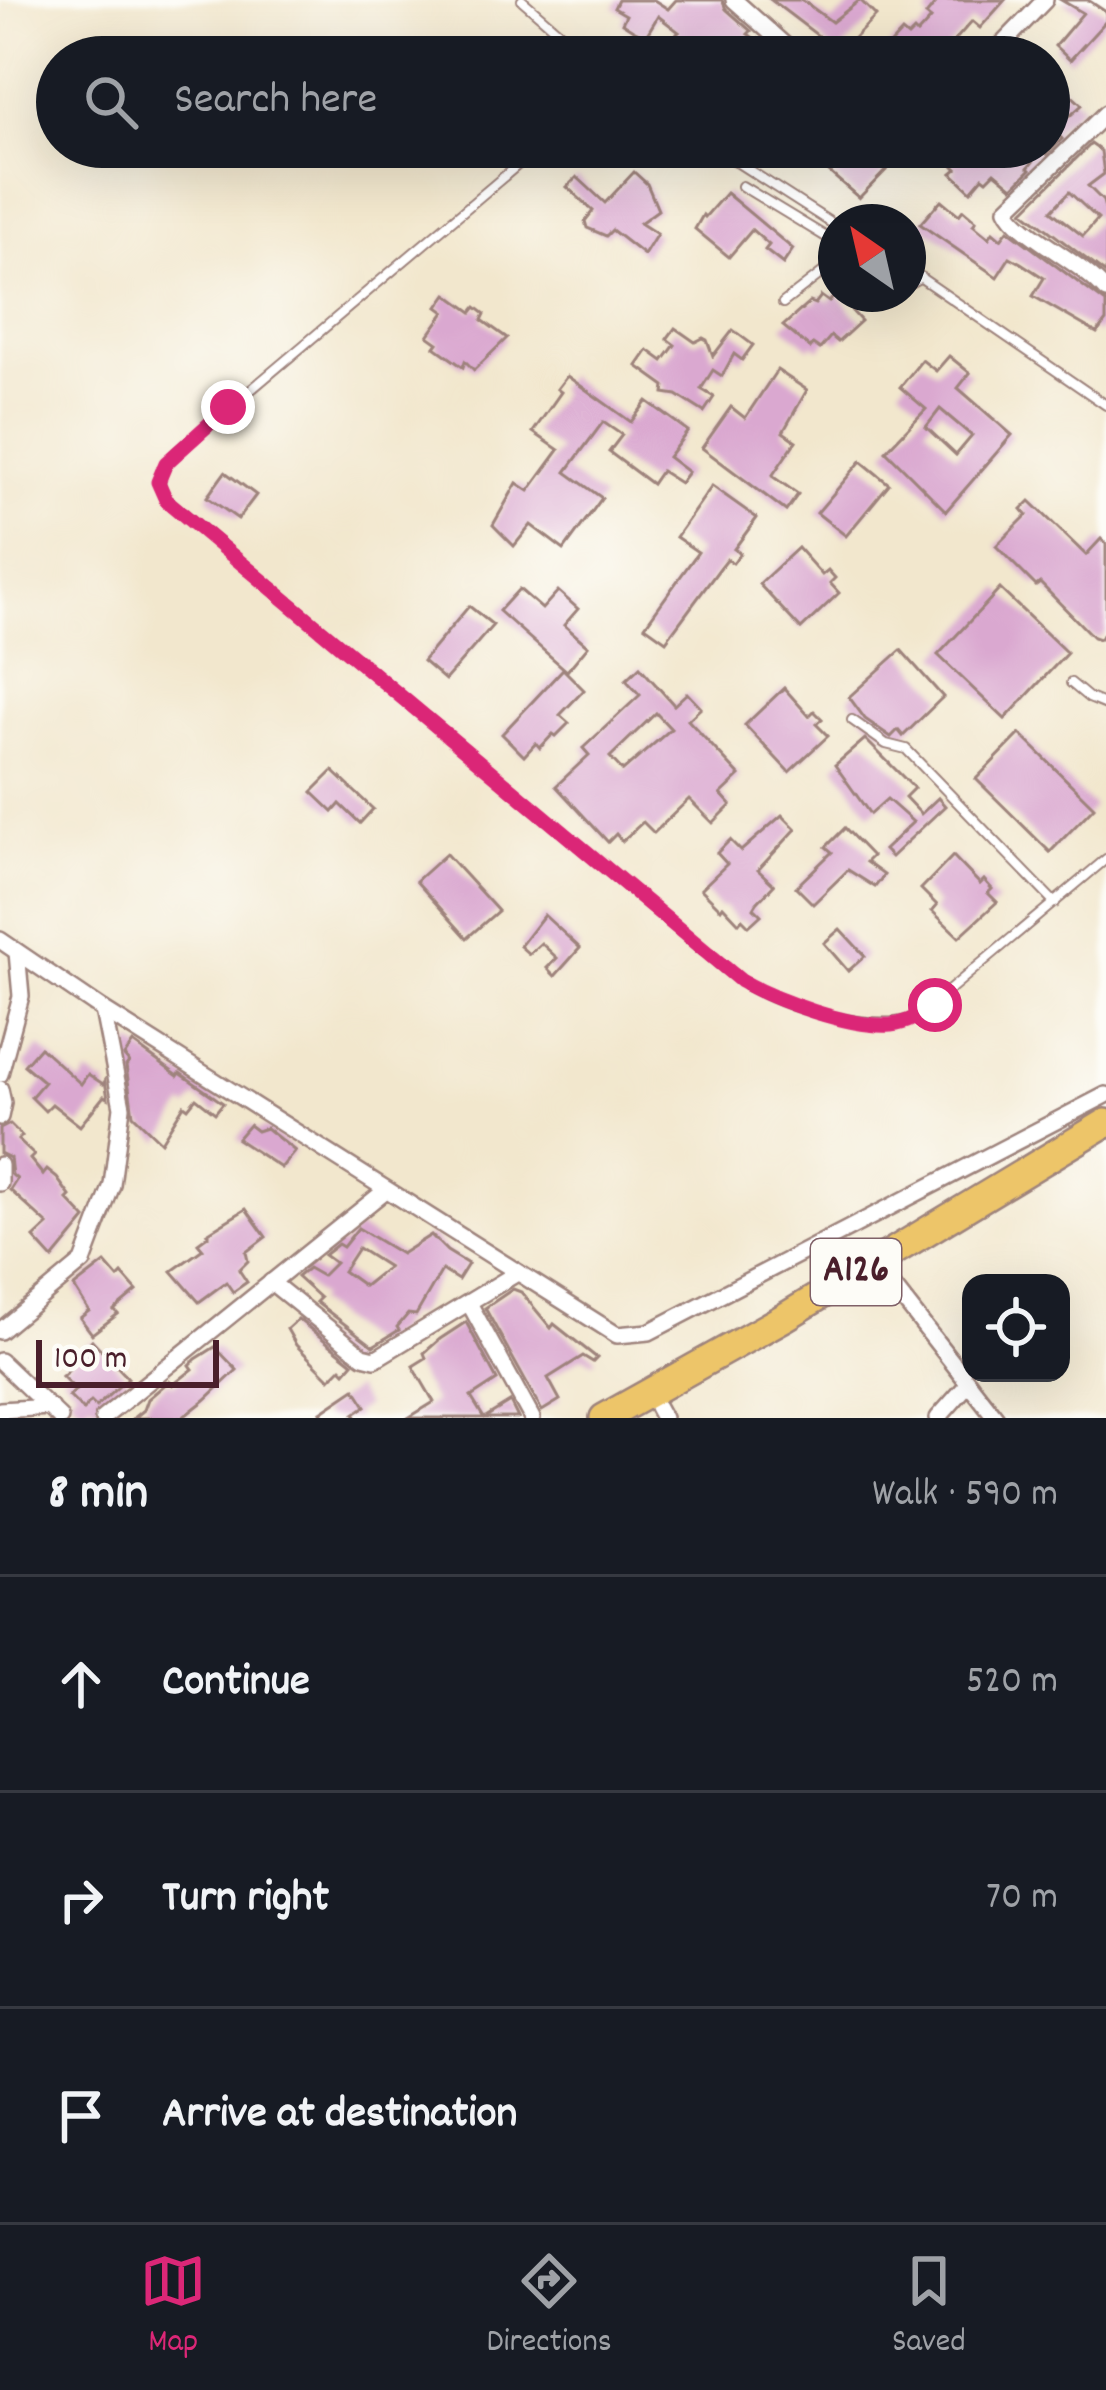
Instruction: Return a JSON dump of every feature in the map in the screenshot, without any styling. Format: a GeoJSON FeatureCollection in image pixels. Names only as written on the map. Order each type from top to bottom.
{"type":"FeatureCollection","features":[{"type":"Feature","properties":{"kind":"highway","name":"A126"},"geometry":{"type":"LineString","coordinates":[[604,1418],[785,1317],[1106,1123]]}},
{"type":"Feature","properties":{"kind":"highway","name":"A126"},"geometry":{"type":"LineString","coordinates":[[653,1414],[1106,1142]]}},
{"type":"Feature","properties":{"kind":"street"},"geometry":{"type":"LineString","coordinates":[[734,0],[774,36]]}},
{"type":"Feature","properties":{"kind":"street"},"geometry":{"type":"LineString","coordinates":[[1010,36],[1045,0]]}},
{"type":"Feature","properties":{"kind":"street"},"geometry":{"type":"LineString","coordinates":[[1070,148],[1106,113]]}},
{"type":"Feature","properties":{"kind":"street"},"geometry":{"type":"LineString","coordinates":[[1049,168],[1007,209],[1015,222],[1072,258],[1106,291]]}},
{"type":"Feature","properties":{"kind":"street"},"geometry":{"type":"LineString","coordinates":[[0,940],[617,1335],[649,1332],[1106,1095]]}},
{"type":"Feature","properties":{"kind":"street"},"geometry":{"type":"LineString","coordinates":[[0,1074],[3,1047],[21,996],[17,952]]}},
{"type":"Feature","properties":{"kind":"street"},"geometry":{"type":"LineString","coordinates":[[0,1331],[83,1262],[112,1186],[122,1107],[103,1010]]}},
{"type":"Feature","properties":{"kind":"street"},"geometry":{"type":"LineString","coordinates":[[0,1089],[0,1118]]}},
{"type":"Feature","properties":{"kind":"street"},"geometry":{"type":"LineString","coordinates":[[0,1165],[0,1184]]}},
{"type":"Feature","properties":{"kind":"street"},"geometry":{"type":"LineString","coordinates":[[103,1418],[386,1190]]}},
{"type":"Feature","properties":{"kind":"street"},"geometry":{"type":"LineString","coordinates":[[272,1282],[363,1356],[375,1358],[517,1273]]}},
{"type":"Feature","properties":{"kind":"street"},"geometry":{"type":"LineString","coordinates":[[884,1276],[996,1418]]}},
{"type":"Feature","properties":{"kind":"street"},"geometry":{"type":"LineString","coordinates":[[469,1303],[532,1418]]}},
{"type":"Feature","properties":{"kind":"street"},"geometry":{"type":"LineString","coordinates":[[0,1361],[55,1412]]}},
{"type":"Feature","properties":{"kind":"street"},"geometry":{"type":"LineString","coordinates":[[938,1418],[968,1383]]}},
{"type":"Feature","properties":{"kind":"street"},"geometry":{"type":"LineString","coordinates":[[0,1410],[55,1412]]}},
{"type":"Feature","properties":{"kind":"lane"},"geometry":{"type":"LineString","coordinates":[[522,0],[564,36]]}},
{"type":"Feature","properties":{"kind":"lane"},"geometry":{"type":"LineString","coordinates":[[514,168],[177,452],[158,482],[166,500],[702,950],[760,992],[862,1022],[903,1022],[935,1005],[1106,859]]}},
{"type":"Feature","properties":{"kind":"lane"},"geometry":{"type":"LineString","coordinates":[[746,168],[818,214]]}},
{"type":"Feature","properties":{"kind":"lane"},"geometry":{"type":"LineString","coordinates":[[742,186],[818,232]]}},
{"type":"Feature","properties":{"kind":"lane"},"geometry":{"type":"LineString","coordinates":[[783,303],[818,276]]}},
{"type":"Feature","properties":{"kind":"lane"},"geometry":{"type":"LineString","coordinates":[[926,281],[1106,405]]}},
{"type":"Feature","properties":{"kind":"lane"},"geometry":{"type":"LineString","coordinates":[[1071,683],[1106,705]]}},
{"type":"Feature","properties":{"kind":"lane"},"geometry":{"type":"LineString","coordinates":[[852,720],[886,744],[906,748],[1055,903]]}},
{"type":"Feature","properties":{"kind":"building"},"geometry":{"type":"Polygon","coordinates":[[[618,0],[654,0],[668,9],[676,0],[722,0],[751,36],[675,36],[679,32],[658,16],[646,36],[622,23],[626,15],[614,8],[618,0]]]}},
{"type":"Feature","properties":{"kind":"building"},"geometry":{"type":"Polygon","coordinates":[[[771,0],[802,0],[832,22],[860,0],[876,16],[856,36],[818,36],[771,0]]]}},
{"type":"Feature","properties":{"kind":"building"},"geometry":{"type":"Polygon","coordinates":[[[938,0],[1005,0],[980,28],[972,21],[959,36],[909,36],[931,19],[926,15],[938,0]]]}},
{"type":"Feature","properties":{"kind":"building"},"geometry":{"type":"Polygon","coordinates":[[[1061,0],[1088,0],[1106,12],[1106,21],[1070,60],[1070,36],[1063,36],[1083,13],[1061,0]]]}},
{"type":"Feature","properties":{"kind":"building"},"geometry":{"type":"Polygon","coordinates":[[[1070,94],[1082,105],[1070,116],[1070,94]]]}},
{"type":"Feature","properties":{"kind":"building"},"geometry":{"type":"Polygon","coordinates":[[[1091,144],[1101,151],[1104,174],[1088,186],[1103,201],[1106,212],[1106,274],[1023,211],[1091,144]],[[1069,192],[1051,211],[1083,236],[1098,219],[1069,192]]]}},
{"type":"Feature","properties":{"kind":"building"},"geometry":{"type":"Polygon","coordinates":[[[824,168],[888,168],[859,198],[824,168]]]}},
{"type":"Feature","properties":{"kind":"building"},"geometry":{"type":"Polygon","coordinates":[[[957,169],[1030,170],[1013,187],[995,172],[971,191],[952,173],[957,169]]]}},
{"type":"Feature","properties":{"kind":"building"},"geometry":{"type":"Polygon","coordinates":[[[634,172],[647,184],[658,210],[640,223],[657,234],[644,255],[612,230],[606,236],[587,228],[585,221],[593,211],[567,187],[577,177],[605,203],[634,172]]]}},
{"type":"Feature","properties":{"kind":"building"},"geometry":{"type":"Polygon","coordinates":[[[726,193],[793,249],[783,264],[765,250],[769,245],[752,230],[729,257],[695,229],[726,193]]]}},
{"type":"Feature","properties":{"kind":"building"},"geometry":{"type":"Polygon","coordinates":[[[941,200],[959,215],[963,210],[989,238],[993,232],[1001,239],[1008,230],[1106,303],[1106,321],[1097,333],[1033,296],[1044,278],[1010,257],[997,277],[926,228],[926,217],[941,200]]]}},
{"type":"Feature","properties":{"kind":"building"},"geometry":{"type":"Polygon","coordinates":[[[447,294],[472,312],[476,307],[485,314],[482,320],[507,338],[474,370],[435,347],[438,343],[428,336],[445,312],[438,307],[447,294]]]}},
{"type":"Feature","properties":{"kind":"building"},"geometry":{"type":"Polygon","coordinates":[[[818,300],[818,312],[853,312],[861,321],[838,342],[831,336],[820,349],[813,344],[810,348],[783,326],[810,302],[818,300]]]}},
{"type":"Feature","properties":{"kind":"building"},"geometry":{"type":"Polygon","coordinates":[[[675,328],[695,342],[707,340],[713,356],[733,330],[753,345],[742,360],[734,354],[722,376],[713,370],[701,389],[714,397],[704,412],[677,395],[664,393],[665,386],[637,366],[648,350],[663,361],[675,345],[667,339],[675,328]]]}},
{"type":"Feature","properties":{"kind":"building"},"geometry":{"type":"Polygon","coordinates":[[[949,356],[970,373],[958,388],[1012,435],[946,511],[886,451],[926,409],[900,387],[922,360],[936,371],[949,356]],[[940,409],[926,427],[956,455],[972,436],[940,409]]]}},
{"type":"Feature","properties":{"kind":"building"},"geometry":{"type":"Polygon","coordinates":[[[777,370],[807,390],[783,432],[796,441],[772,476],[798,494],[786,511],[702,448],[731,407],[745,418],[777,370]]]}},
{"type":"Feature","properties":{"kind":"building"},"geometry":{"type":"Polygon","coordinates":[[[567,376],[631,422],[647,401],[688,431],[668,457],[688,472],[680,483],[661,471],[652,484],[609,452],[622,435],[603,422],[566,472],[602,498],[564,550],[531,525],[514,546],[493,525],[517,483],[529,491],[559,450],[533,432],[567,376]]]}},
{"type":"Feature","properties":{"kind":"building"},"geometry":{"type":"Polygon","coordinates":[[[861,461],[889,484],[846,536],[817,513],[861,461]]]}},
{"type":"Feature","properties":{"kind":"building"},"geometry":{"type":"Polygon","coordinates":[[[225,472],[256,495],[238,519],[207,497],[225,472]]]}},
{"type":"Feature","properties":{"kind":"building"},"geometry":{"type":"Polygon","coordinates":[[[712,486],[757,518],[734,549],[740,553],[733,563],[727,559],[666,641],[645,626],[698,552],[676,537],[712,486]]]}},
{"type":"Feature","properties":{"kind":"building"},"geometry":{"type":"Polygon","coordinates":[[[1030,501],[1086,555],[1101,539],[1106,544],[1106,632],[1099,639],[996,546],[1027,515],[1022,509],[1030,501]]]}},
{"type":"Feature","properties":{"kind":"building"},"geometry":{"type":"Polygon","coordinates":[[[798,548],[822,575],[828,570],[835,578],[830,583],[839,593],[801,629],[759,584],[798,548]]]}},
{"type":"Feature","properties":{"kind":"building"},"geometry":{"type":"Polygon","coordinates":[[[519,589],[542,609],[558,591],[578,609],[564,625],[588,646],[567,671],[499,611],[519,589]]]}},
{"type":"Feature","properties":{"kind":"building"},"geometry":{"type":"Polygon","coordinates":[[[1000,589],[1067,653],[1005,719],[938,655],[1000,589]]]}},
{"type":"Feature","properties":{"kind":"building"},"geometry":{"type":"Polygon","coordinates":[[[469,606],[493,625],[445,680],[423,661],[469,606]]]}},
{"type":"Feature","properties":{"kind":"building"},"geometry":{"type":"Polygon","coordinates":[[[901,650],[943,697],[903,736],[898,730],[891,737],[865,719],[849,697],[901,650]]]}},
{"type":"Feature","properties":{"kind":"building"},"geometry":{"type":"Polygon","coordinates":[[[640,667],[674,705],[687,693],[701,708],[688,720],[740,776],[721,794],[731,805],[713,823],[689,799],[654,833],[643,822],[622,841],[616,834],[608,842],[556,786],[589,755],[583,748],[640,695],[626,680],[640,667]],[[656,713],[610,757],[623,771],[671,729],[656,713]]]}},
{"type":"Feature","properties":{"kind":"building"},"geometry":{"type":"Polygon","coordinates":[[[563,669],[584,690],[560,715],[569,723],[524,756],[502,734],[563,669]]]}},
{"type":"Feature","properties":{"kind":"building"},"geometry":{"type":"Polygon","coordinates":[[[784,688],[809,716],[814,711],[822,719],[816,724],[828,736],[789,772],[745,725],[784,688]]]}},
{"type":"Feature","properties":{"kind":"building"},"geometry":{"type":"Polygon","coordinates":[[[1020,734],[1094,807],[1050,852],[976,779],[1020,734]]]}},
{"type":"Feature","properties":{"kind":"building"},"geometry":{"type":"Polygon","coordinates":[[[865,739],[914,788],[905,797],[921,814],[938,798],[945,806],[891,857],[884,850],[913,822],[887,799],[870,814],[835,765],[865,739]]]}},
{"type":"Feature","properties":{"kind":"building"},"geometry":{"type":"Polygon","coordinates":[[[333,771],[373,809],[360,823],[340,804],[333,812],[312,792],[333,771]]]}},
{"type":"Feature","properties":{"kind":"building"},"geometry":{"type":"Polygon","coordinates":[[[782,815],[796,829],[758,870],[774,885],[754,908],[761,915],[749,926],[742,919],[739,923],[701,889],[727,864],[717,853],[730,840],[741,851],[782,815]]]}},
{"type":"Feature","properties":{"kind":"building"},"geometry":{"type":"Polygon","coordinates":[[[845,828],[872,856],[866,862],[884,875],[875,887],[848,870],[813,904],[796,887],[832,852],[826,847],[845,828]]]}},
{"type":"Feature","properties":{"kind":"building"},"geometry":{"type":"Polygon","coordinates":[[[446,854],[498,911],[467,938],[416,881],[446,854]]]}},
{"type":"Feature","properties":{"kind":"building"},"geometry":{"type":"Polygon","coordinates":[[[953,856],[980,884],[984,880],[997,902],[959,937],[932,911],[937,905],[921,889],[953,856]]]}},
{"type":"Feature","properties":{"kind":"building"},"geometry":{"type":"Polygon","coordinates":[[[544,915],[580,948],[555,976],[547,968],[557,958],[541,943],[529,954],[520,946],[544,915]]]}},
{"type":"Feature","properties":{"kind":"building"},"geometry":{"type":"Polygon","coordinates":[[[840,929],[865,956],[848,971],[824,943],[840,929]]]}},
{"type":"Feature","properties":{"kind":"building"},"geometry":{"type":"Polygon","coordinates":[[[133,1043],[223,1103],[215,1113],[196,1098],[188,1108],[184,1105],[161,1142],[133,1115],[129,1062],[124,1056],[133,1043]]]}},
{"type":"Feature","properties":{"kind":"building"},"geometry":{"type":"Polygon","coordinates":[[[40,1047],[81,1084],[88,1074],[105,1081],[108,1098],[104,1096],[80,1126],[52,1104],[45,1111],[31,1097],[44,1082],[24,1065],[40,1047]]]}},
{"type":"Feature","properties":{"kind":"building"},"geometry":{"type":"Polygon","coordinates":[[[10,1124],[34,1155],[30,1159],[43,1175],[47,1170],[57,1178],[70,1196],[67,1199],[86,1219],[53,1259],[34,1238],[48,1225],[10,1190],[17,1179],[10,1158],[0,1153],[0,1129],[10,1124]]]}},
{"type":"Feature","properties":{"kind":"building"},"geometry":{"type":"Polygon","coordinates":[[[249,1125],[257,1131],[266,1128],[295,1151],[281,1168],[237,1139],[249,1125]]]}},
{"type":"Feature","properties":{"kind":"building"},"geometry":{"type":"Polygon","coordinates":[[[246,1209],[266,1237],[246,1252],[248,1261],[239,1270],[247,1282],[233,1292],[226,1282],[199,1302],[172,1271],[203,1249],[198,1243],[207,1233],[246,1209]]]}},
{"type":"Feature","properties":{"kind":"building"},"geometry":{"type":"Polygon","coordinates":[[[358,1228],[401,1254],[431,1235],[468,1264],[458,1280],[442,1270],[416,1315],[408,1314],[399,1330],[373,1346],[316,1302],[320,1298],[297,1277],[308,1268],[322,1276],[335,1263],[324,1255],[338,1244],[343,1247],[358,1228]],[[358,1248],[343,1271],[364,1286],[388,1267],[358,1248]]]}},
{"type":"Feature","properties":{"kind":"building"},"geometry":{"type":"Polygon","coordinates":[[[105,1263],[137,1291],[92,1334],[80,1318],[89,1311],[74,1287],[105,1263]]]}},
{"type":"Feature","properties":{"kind":"building"},"geometry":{"type":"Polygon","coordinates":[[[513,1289],[521,1292],[551,1328],[554,1324],[597,1358],[593,1362],[583,1356],[548,1378],[560,1400],[542,1411],[485,1308],[513,1289]]]}},
{"type":"Feature","properties":{"kind":"building"},"geometry":{"type":"Polygon","coordinates":[[[298,1319],[353,1363],[345,1372],[341,1368],[330,1379],[296,1345],[287,1329],[298,1319]]]}},
{"type":"Feature","properties":{"kind":"building"},"geometry":{"type":"Polygon","coordinates":[[[466,1322],[497,1380],[471,1397],[484,1418],[408,1418],[434,1402],[413,1366],[466,1322]]]}},
{"type":"Feature","properties":{"kind":"building"},"geometry":{"type":"Polygon","coordinates":[[[92,1340],[128,1378],[96,1407],[91,1402],[83,1410],[69,1396],[76,1390],[62,1376],[68,1371],[64,1367],[92,1340]]]}},
{"type":"Feature","properties":{"kind":"building"},"geometry":{"type":"Polygon","coordinates":[[[215,1347],[237,1370],[205,1400],[182,1418],[134,1418],[148,1399],[169,1381],[173,1385],[193,1369],[190,1365],[196,1359],[215,1347]]]}},
{"type":"Feature","properties":{"kind":"building"},"geometry":{"type":"Polygon","coordinates":[[[355,1389],[366,1406],[354,1414],[357,1418],[325,1418],[321,1412],[355,1389]]]}},
{"type":"Feature","properties":{"kind":"building"},"geometry":{"type":"Polygon","coordinates":[[[510,1402],[518,1418],[484,1418],[510,1402]]]}},
{"type":"Feature","properties":{"kind":"route"},"geometry":{"type":"LineString","coordinates":[[228,407],[166,463],[158,482],[166,500],[741,981],[810,1009],[862,1022],[903,1022],[935,1005]]}}]}
